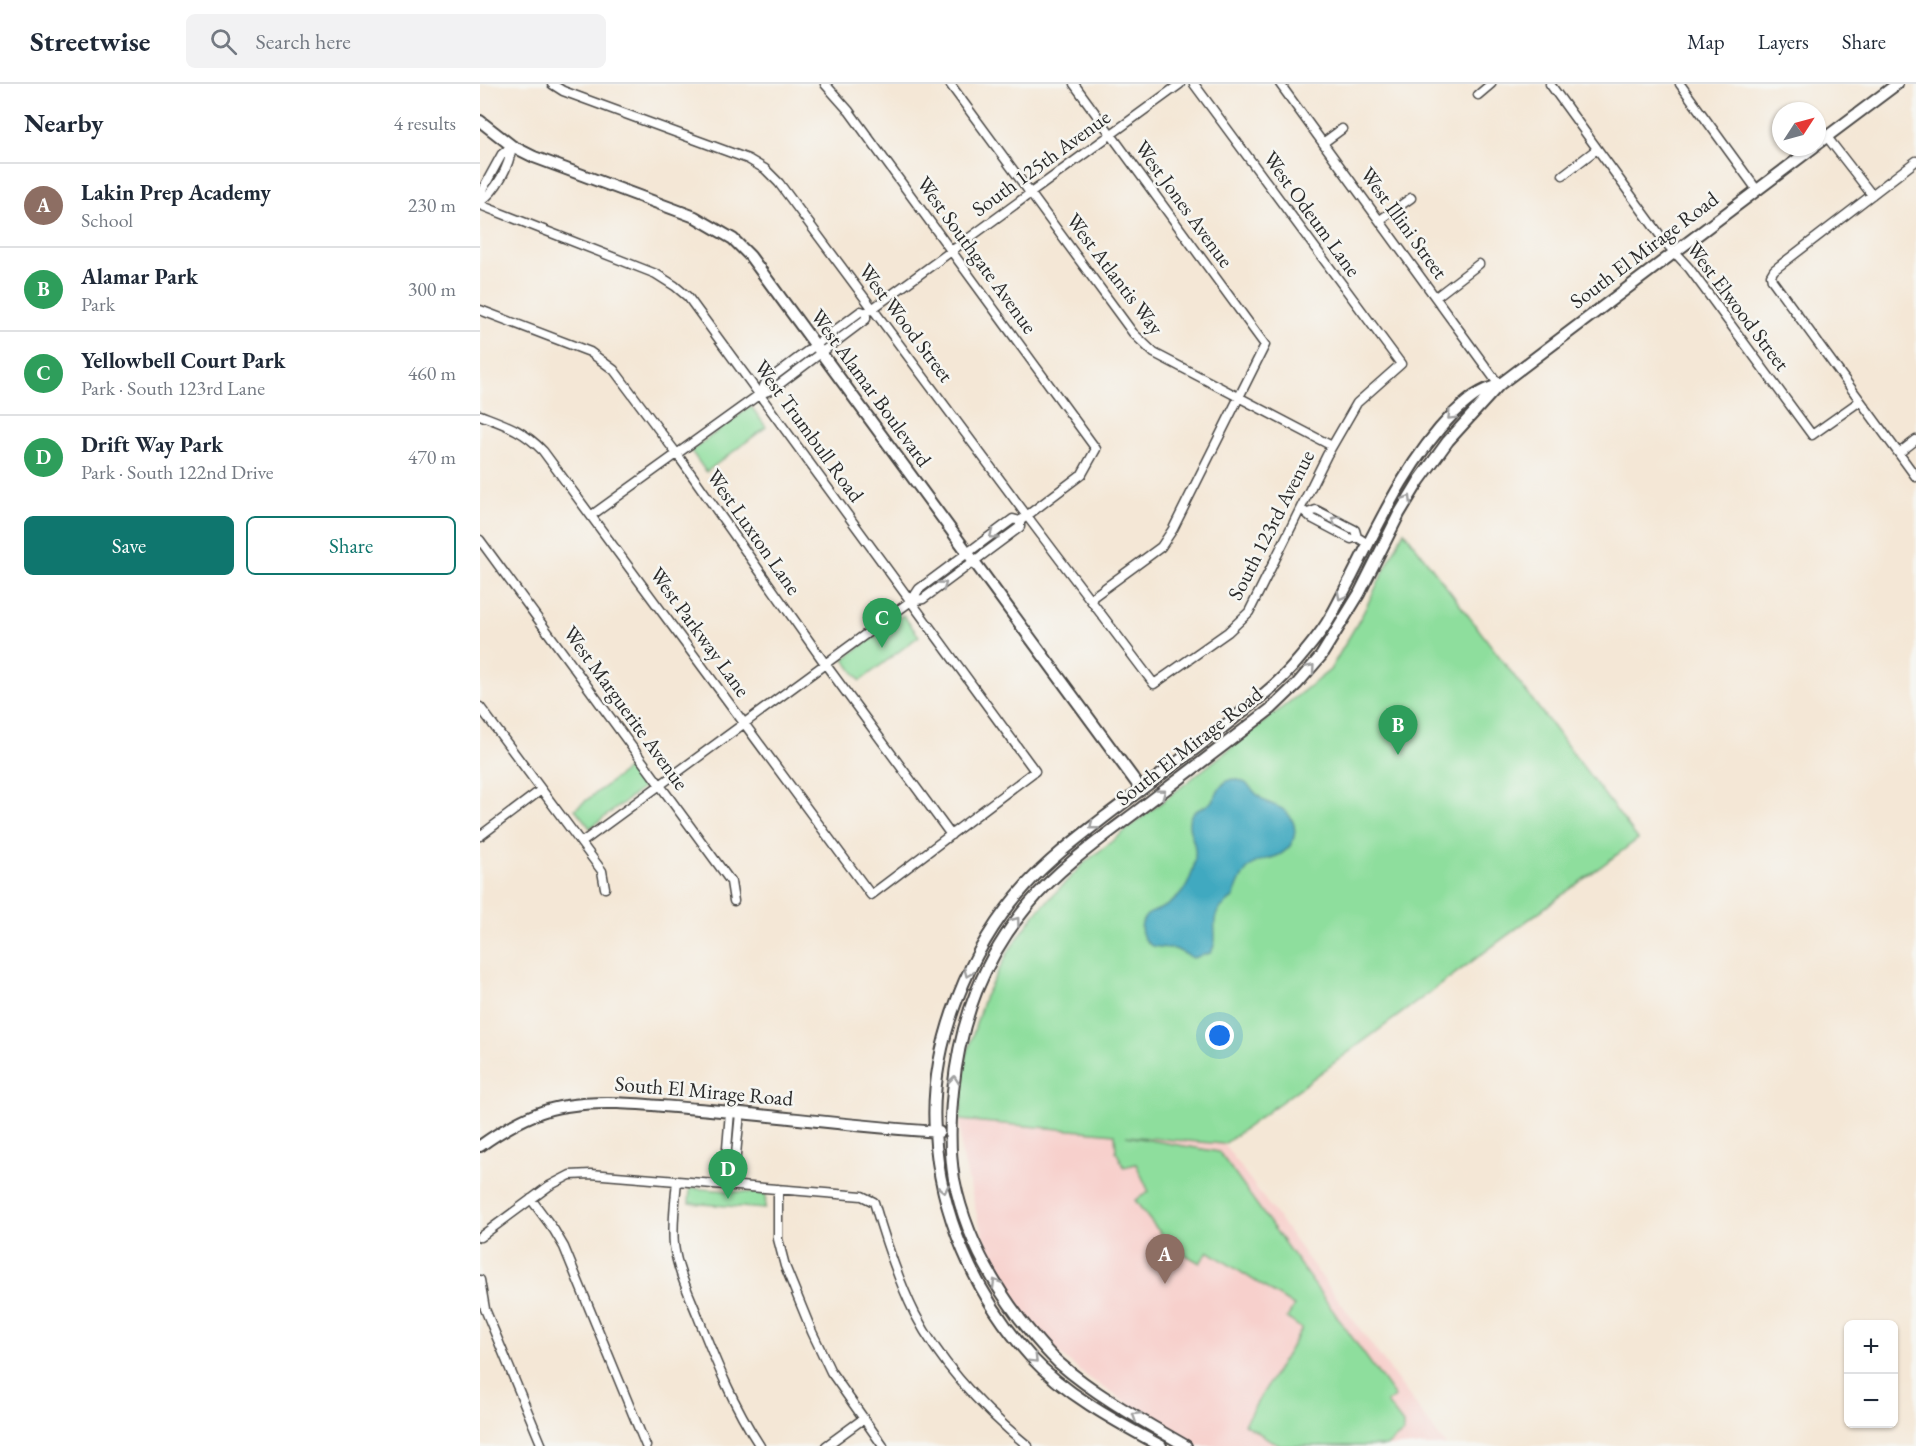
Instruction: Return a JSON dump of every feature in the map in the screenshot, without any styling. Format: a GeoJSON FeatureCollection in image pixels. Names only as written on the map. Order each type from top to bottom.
{"type":"FeatureCollection","features":[{"type":"Feature","properties":{"kind":"main road","name":"South El Mirage Road"},"geometry":{"type":"LineString","coordinates":[[1827,137],[1898,84]]}},
{"type":"Feature","properties":{"kind":"main road","name":"West Alamar Boulevard"},"geometry":{"type":"LineString","coordinates":[[480,121],[512,146],[534,157],[695,217],[733,239],[750,256],[1141,789]]}},
{"type":"Feature","properties":{"kind":"main road","name":"South El Mirage Road"},"geometry":{"type":"LineString","coordinates":[[480,1146],[509,1127],[542,1112],[564,1106],[604,1102],[950,1132],[956,1058],[970,1005],[984,972],[1004,938],[1029,903],[1050,881],[1104,836],[1272,708],[1297,684],[1321,656],[1340,627],[1399,514],[1419,481],[1448,441],[1499,385],[1802,156]]}},
{"type":"Feature","properties":{"kind":"main road","name":"South El Mirage Road"},"geometry":{"type":"LineString","coordinates":[[934,1131],[935,1100],[942,1052],[958,997],[972,965],[1011,901],[1052,858],[1268,691],[1293,666],[1328,621],[1420,452],[1469,399],[1483,389],[1499,385]]}},
{"type":"Feature","properties":{"kind":"main road"},"geometry":{"type":"LineString","coordinates":[[934,1131],[952,1220],[966,1260],[983,1291],[1008,1328],[1031,1357],[1068,1390],[1104,1414],[1161,1446]]}},
{"type":"Feature","properties":{"kind":"main road"},"geometry":{"type":"LineString","coordinates":[[950,1132],[954,1177],[965,1220],[986,1266],[1007,1302],[1035,1338],[1059,1363],[1088,1386],[1186,1446]]}},
{"type":"Feature","properties":{"kind":"street","name":"West Wood Street"},"geometry":{"type":"LineString","coordinates":[[552,84],[748,159],[765,169],[779,183],[869,311],[1024,519],[1090,599],[1154,684]]}},
{"type":"Feature","properties":{"kind":"street","name":"West Southgate Avenue"},"geometry":{"type":"LineString","coordinates":[[825,84],[849,111],[1096,449],[1082,474],[1024,519]]}},
{"type":"Feature","properties":{"kind":"street","name":"West Atlantis Way"},"geometry":{"type":"LineString","coordinates":[[950,84],[1133,333],[1145,346],[1154,354],[1332,446]]}},
{"type":"Feature","properties":{"kind":"street","name":"West Jones Avenue"},"geometry":{"type":"LineString","coordinates":[[1074,84],[1264,345],[1239,397]]}},
{"type":"Feature","properties":{"kind":"street","name":"South 125th Avenue"},"geometry":{"type":"LineString","coordinates":[[591,515],[760,394],[773,389],[818,348],[866,319],[869,311],[1180,84]]}},
{"type":"Feature","properties":{"kind":"street","name":"West Odeum Lane"},"geometry":{"type":"LineString","coordinates":[[1194,84],[1401,364]]}},
{"type":"Feature","properties":{"kind":"street","name":"West Illini Street"},"geometry":{"type":"LineString","coordinates":[[1280,84],[1499,385]]}},
{"type":"Feature","properties":{"kind":"street"},"geometry":{"type":"LineString","coordinates":[[1478,95],[1491,84]]}},
{"type":"Feature","properties":{"kind":"street","name":"West Elwood Street"},"geometry":{"type":"LineString","coordinates":[[1550,84],[1665,242],[1675,251],[1812,435],[1860,401]]}},
{"type":"Feature","properties":{"kind":"street"},"geometry":{"type":"LineString","coordinates":[[1680,84],[1757,190]]}},
{"type":"Feature","properties":{"kind":"street"},"geometry":{"type":"LineString","coordinates":[[1323,143],[1342,129]]}},
{"type":"Feature","properties":{"kind":"street"},"geometry":{"type":"LineString","coordinates":[[1827,137],[1872,195]]}},
{"type":"Feature","properties":{"kind":"street"},"geometry":{"type":"LineString","coordinates":[[480,194],[502,154],[512,146]]}},
{"type":"Feature","properties":{"kind":"street"},"geometry":{"type":"LineString","coordinates":[[480,204],[491,194],[510,159],[512,146]]}},
{"type":"Feature","properties":{"kind":"street"},"geometry":{"type":"LineString","coordinates":[[1563,175],[1597,149]]}},
{"type":"Feature","properties":{"kind":"street"},"geometry":{"type":"LineString","coordinates":[[1916,161],[1773,270],[1771,275],[1772,280],[1916,477]]}},
{"type":"Feature","properties":{"kind":"street"},"geometry":{"type":"LineString","coordinates":[[1380,220],[1411,198]]}},
{"type":"Feature","properties":{"kind":"street","name":"West Trumbull Road"},"geometry":{"type":"LineString","coordinates":[[480,204],[656,274],[675,286],[698,310],[1035,771],[951,835]]}},
{"type":"Feature","properties":{"kind":"street"},"geometry":{"type":"LineString","coordinates":[[1436,297],[1479,264]]}},
{"type":"Feature","properties":{"kind":"street","name":"West Luxton Lane"},"geometry":{"type":"LineString","coordinates":[[480,310],[590,352],[614,370],[951,835]]}},
{"type":"Feature","properties":{"kind":"street","name":"South 123rd Avenue"},"geometry":{"type":"LineString","coordinates":[[1154,684],[1227,632],[1249,612],[1304,511],[1332,446],[1357,403],[1401,364]]}},
{"type":"Feature","properties":{"kind":"street"},"geometry":{"type":"LineString","coordinates":[[1090,599],[1161,547],[1173,530],[1239,397]]}},
{"type":"Feature","properties":{"kind":"street","name":"West Parkway Lane"},"geometry":{"type":"LineString","coordinates":[[480,415],[519,430],[532,439],[591,515],[871,895],[951,835]]}},
{"type":"Feature","properties":{"kind":"street"},"geometry":{"type":"LineString","coordinates":[[1899,453],[1916,440]]}},
{"type":"Feature","properties":{"kind":"street"},"geometry":{"type":"LineString","coordinates":[[1304,511],[1316,510],[1355,530],[1357,537],[1368,544]]}},
{"type":"Feature","properties":{"kind":"street"},"geometry":{"type":"LineString","coordinates":[[581,843],[911,601],[923,599],[970,558],[1020,527],[1024,519]]}},
{"type":"Feature","properties":{"kind":"street","name":"West Marguerite Avenue"},"geometry":{"type":"LineString","coordinates":[[480,540],[731,882],[734,901]]}},
{"type":"Feature","properties":{"kind":"street"},"geometry":{"type":"LineString","coordinates":[[480,707],[602,871],[605,888]]}},
{"type":"Feature","properties":{"kind":"street"},"geometry":{"type":"LineString","coordinates":[[480,836],[541,790]]}},
{"type":"Feature","properties":{"kind":"street"},"geometry":{"type":"LineString","coordinates":[[724,1185],[735,1112]]}},
{"type":"Feature","properties":{"kind":"street"},"geometry":{"type":"LineString","coordinates":[[734,1186],[735,1112]]}},
{"type":"Feature","properties":{"kind":"street"},"geometry":{"type":"LineString","coordinates":[[480,1237],[549,1186],[570,1175],[591,1174],[862,1196],[874,1202],[894,1267],[916,1315],[966,1388],[998,1422],[1028,1446]]}},
{"type":"Feature","properties":{"kind":"street"},"geometry":{"type":"LineString","coordinates":[[677,1181],[673,1229],[674,1247],[681,1274],[725,1385],[760,1446]]}},
{"type":"Feature","properties":{"kind":"street"},"geometry":{"type":"LineString","coordinates":[[778,1189],[778,1239],[785,1266],[831,1372],[883,1446]]}},
{"type":"Feature","properties":{"kind":"street"},"geometry":{"type":"LineString","coordinates":[[531,1199],[564,1247],[646,1446]]}},
{"type":"Feature","properties":{"kind":"street"},"geometry":{"type":"LineString","coordinates":[[480,1280],[485,1309],[542,1446]]}},
{"type":"Feature","properties":{"kind":"street"},"geometry":{"type":"LineString","coordinates":[[826,1446],[863,1419]]}},
{"type":"Feature","properties":{"kind":"shaded area"},"geometry":{"type":"Polygon","coordinates":[[[960,1120],[1224,1144],[1446,1446],[1197,1446],[1083,1374],[1047,1343],[1015,1304],[993,1264],[978,1219],[961,1150],[960,1120]]]}},
{"type":"Feature","properties":{"kind":"green space"},"geometry":{"type":"Polygon","coordinates":[[[751,406],[766,427],[706,472],[691,451],[751,406]]]}},
{"type":"Feature","properties":{"kind":"green space"},"geometry":{"type":"Polygon","coordinates":[[[1404,531],[1638,839],[1224,1144],[1126,1136],[1219,1152],[1395,1397],[1387,1403],[1403,1424],[1403,1433],[1386,1446],[1280,1446],[1244,1424],[1302,1329],[1287,1318],[1294,1306],[1208,1251],[1200,1263],[1180,1251],[1163,1236],[1135,1200],[1149,1192],[1136,1164],[1124,1167],[1116,1151],[1115,1134],[960,1120],[966,1057],[984,998],[1010,949],[1036,913],[1083,864],[1330,670],[1361,617],[1404,531]]]}},
{"type":"Feature","properties":{"kind":"green space"},"geometry":{"type":"Polygon","coordinates":[[[903,615],[919,636],[860,681],[844,659],[903,615]]]}},
{"type":"Feature","properties":{"kind":"green space"},"geometry":{"type":"Polygon","coordinates":[[[629,768],[644,787],[590,828],[575,809],[629,768]]]}},
{"type":"Feature","properties":{"kind":"green space"},"geometry":{"type":"Polygon","coordinates":[[[690,1188],[766,1194],[765,1209],[689,1203],[690,1188]]]}},
{"type":"Feature","properties":{"kind":"water"},"geometry":{"type":"Polygon","coordinates":[[[1232,779],[1244,782],[1263,800],[1285,811],[1295,828],[1293,839],[1281,854],[1254,863],[1244,873],[1233,897],[1216,915],[1215,943],[1210,953],[1193,958],[1175,949],[1152,946],[1143,936],[1141,927],[1144,919],[1177,898],[1187,885],[1192,873],[1195,853],[1189,827],[1190,818],[1194,812],[1211,802],[1222,786],[1232,779]]]}},
{"type":"Feature","properties":{"kind":"place","name":"Yellowbell Court Park"},"geometry":{"type":"Point","coordinates":[882,648]}},
{"type":"Feature","properties":{"kind":"place","name":"Alamar Park"},"geometry":{"type":"Point","coordinates":[1398,755]}},
{"type":"Feature","properties":{"kind":"place","name":"Drift Way Park"},"geometry":{"type":"Point","coordinates":[728,1199]}},
{"type":"Feature","properties":{"kind":"place","name":"Lakin Prep Academy"},"geometry":{"type":"Point","coordinates":[1165,1284]}}]}
